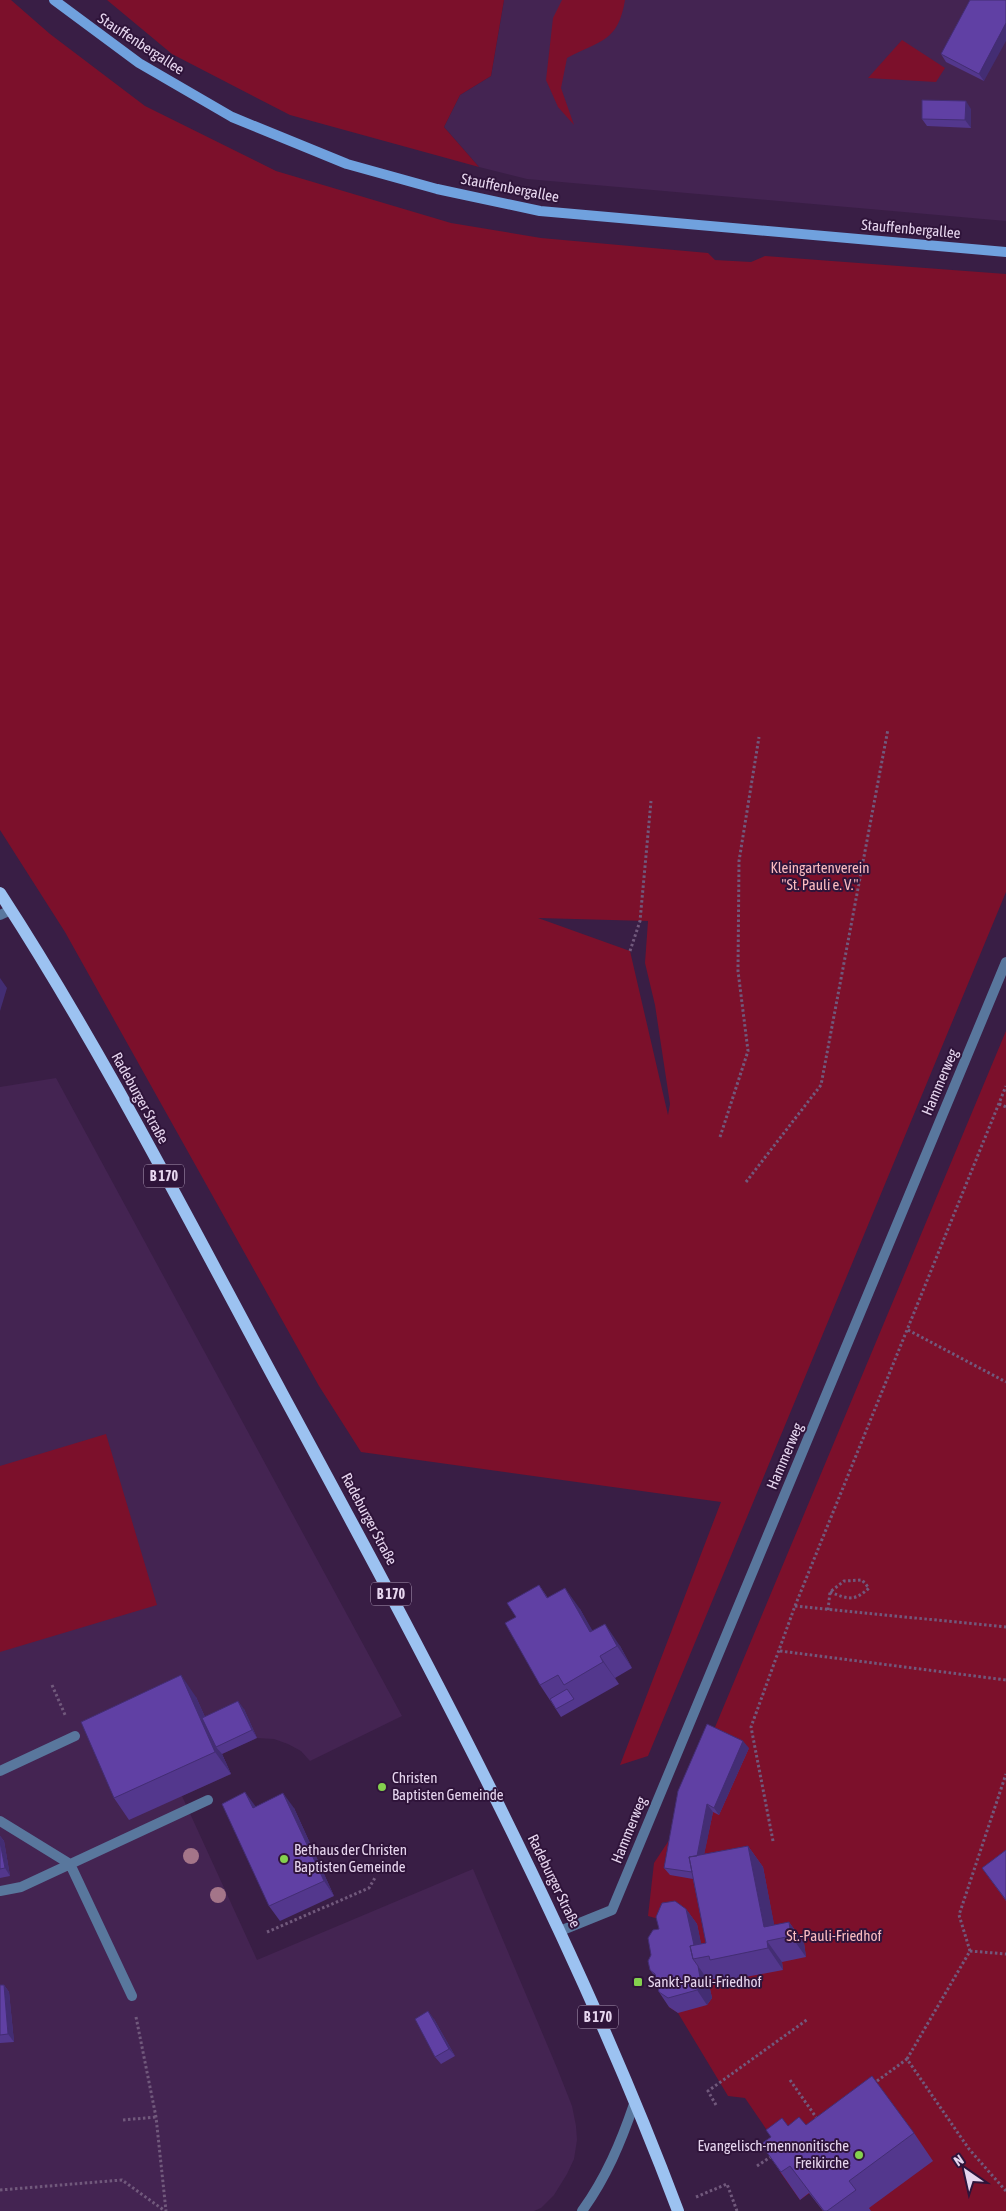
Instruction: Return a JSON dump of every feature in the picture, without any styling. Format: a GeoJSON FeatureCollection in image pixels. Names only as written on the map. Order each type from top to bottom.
{"type":"FeatureCollection","features":[{"type":"Feature","properties":{"kind":"main road","name":"Stauffenbergallee"},"geometry":{"type":"LineString","coordinates":[[54,0],[139,63],[232,116],[347,164],[437,189],[540,211],[1006,252]]}},
{"type":"Feature","properties":{"kind":"main road","name":"Radeburger Straße"},"geometry":{"type":"LineString","coordinates":[[0,893],[6,913],[105,1066],[412,1633],[560,1931],[677,2208]]}},
{"type":"Feature","properties":{"kind":"street","name":"Hammerweg"},"geometry":{"type":"LineString","coordinates":[[560,1931],[612,1910],[1006,962]]}},
{"type":"Feature","properties":{"kind":"street"},"geometry":{"type":"LineString","coordinates":[[0,1772],[75,1736]]}},
{"type":"Feature","properties":{"kind":"street"},"geometry":{"type":"LineString","coordinates":[[0,1891],[21,1886],[208,1800]]}},
{"type":"Feature","properties":{"kind":"street"},"geometry":{"type":"LineString","coordinates":[[0,1821],[70,1864],[132,1996]]}},
{"type":"Feature","properties":{"kind":"street"},"geometry":{"type":"LineString","coordinates":[[582,2211],[594,2195],[621,2143],[634,2104]]}},
{"type":"Feature","properties":{"kind":"path"},"geometry":{"type":"LineString","coordinates":[[746,1182],[821,1085],[888,728]]}},
{"type":"Feature","properties":{"kind":"path"},"geometry":{"type":"LineString","coordinates":[[720,1138],[748,1051],[738,972],[739,862],[759,737]]}},
{"type":"Feature","properties":{"kind":"path"},"geometry":{"type":"LineString","coordinates":[[630,951],[640,920],[651,801]]}},
{"type":"Feature","properties":{"kind":"path"},"geometry":{"type":"LineString","coordinates":[[773,1841],[751,1727],[796,1606],[1006,1086]]}},
{"type":"Feature","properties":{"kind":"path"},"geometry":{"type":"LineString","coordinates":[[999,1104],[1006,1107]]}},
{"type":"Feature","properties":{"kind":"path"},"geometry":{"type":"LineString","coordinates":[[908,1330],[1006,1382]]}},
{"type":"Feature","properties":{"kind":"path"},"geometry":{"type":"LineString","coordinates":[[828,1610],[830,1592],[844,1581],[862,1580],[869,1588],[859,1597],[846,1598],[830,1592]]}},
{"type":"Feature","properties":{"kind":"path"},"geometry":{"type":"LineString","coordinates":[[796,1606],[1006,1627]]}},
{"type":"Feature","properties":{"kind":"path"},"geometry":{"type":"LineString","coordinates":[[780,1651],[1006,1680]]}},
{"type":"Feature","properties":{"kind":"path"},"geometry":{"type":"LineString","coordinates":[[52,1685],[75,1736]]}},
{"type":"Feature","properties":{"kind":"path"},"geometry":{"type":"LineString","coordinates":[[867,2088],[907,2059],[970,1951],[959,1915],[1006,1774]]}},
{"type":"Feature","properties":{"kind":"path"},"geometry":{"type":"LineString","coordinates":[[267,1932],[369,1888],[376,1876]]}},
{"type":"Feature","properties":{"kind":"path"},"geometry":{"type":"LineString","coordinates":[[970,1951],[1006,1954]]}},
{"type":"Feature","properties":{"kind":"path"},"geometry":{"type":"LineString","coordinates":[[132,1996],[156,2117],[166,2211]]}},
{"type":"Feature","properties":{"kind":"path"},"geometry":{"type":"LineString","coordinates":[[716,2105],[708,2090],[808,2019]]}},
{"type":"Feature","properties":{"kind":"path"},"geometry":{"type":"LineString","coordinates":[[907,2059],[969,2148],[1006,2191]]}},
{"type":"Feature","properties":{"kind":"path"},"geometry":{"type":"LineString","coordinates":[[790,2080],[820,2123]]}},
{"type":"Feature","properties":{"kind":"path"},"geometry":{"type":"LineString","coordinates":[[123,2120],[156,2117]]}},
{"type":"Feature","properties":{"kind":"path"},"geometry":{"type":"LineString","coordinates":[[757,2166],[780,2150]]}},
{"type":"Feature","properties":{"kind":"path"},"geometry":{"type":"LineString","coordinates":[[0,2190],[122,2180],[166,2211]]}},
{"type":"Feature","properties":{"kind":"path"},"geometry":{"type":"LineString","coordinates":[[677,2208],[727,2184],[737,2211]]}},
{"type":"Feature","properties":{"kind":"shaded area"},"geometry":{"type":"Polygon","coordinates":[[[504,0],[1006,0],[1006,221],[527,179],[479,167],[444,127],[460,95],[491,76],[504,0]]]}},
{"type":"Feature","properties":{"kind":"shaded area"},"geometry":{"type":"Polygon","coordinates":[[[56,1078],[402,1716],[310,1761],[301,1751],[288,1744],[274,1739],[257,1738],[222,1754],[231,1774],[182,1796],[257,1960],[473,1869],[557,2068],[572,2106],[576,2126],[577,2140],[574,2159],[567,2174],[554,2195],[541,2208],[534,2211],[0,2211],[0,1087],[56,1078]]]}},
{"type":"Feature","properties":{"kind":"green space","name":"Kleingartenverein \"St. Pauli e. V.\""},"geometry":{"type":"Polygon","coordinates":[[[0,0],[11,0],[50,34],[145,106],[276,171],[451,223],[541,238],[708,253],[715,260],[751,262],[765,256],[1006,274],[1006,892],[648,1756],[620,1765],[721,1502],[361,1452],[319,1386],[65,932],[0,830],[0,0]],[[538,918],[630,951],[668,1115],[670,1104],[655,1005],[645,963],[648,921],[538,918]]]}},
{"type":"Feature","properties":{"kind":"green space"},"geometry":{"type":"Polygon","coordinates":[[[107,0],[504,0],[491,76],[460,95],[444,127],[479,167],[290,115],[172,54],[107,0]]]}},
{"type":"Feature","properties":{"kind":"green space"},"geometry":{"type":"Polygon","coordinates":[[[562,0],[625,0],[622,14],[613,32],[598,43],[567,58],[561,88],[574,125],[558,107],[546,80],[553,18],[562,0]]]}},
{"type":"Feature","properties":{"kind":"green space"},"geometry":{"type":"Polygon","coordinates":[[[902,40],[945,68],[936,82],[868,78],[902,40]]]}},
{"type":"Feature","properties":{"kind":"green space","name":"St.-Pauli-Friedhof"},"geometry":{"type":"Polygon","coordinates":[[[1006,1031],[1006,2211],[823,2211],[810,2193],[800,2200],[780,2172],[790,2164],[745,2098],[728,2096],[678,2013],[669,2007],[662,1920],[648,1916],[654,1863],[679,1825],[713,1732],[1006,1031]]]}},
{"type":"Feature","properties":{"kind":"green space"},"geometry":{"type":"Polygon","coordinates":[[[106,1434],[157,1605],[0,1652],[0,1466],[106,1434]]]}},
{"type":"Feature","properties":{"kind":"building"},"geometry":{"type":"Polygon","coordinates":[[[970,0],[1006,0],[1006,23],[979,74],[941,54],[970,0]]]}},
{"type":"Feature","properties":{"kind":"building"},"geometry":{"type":"Polygon","coordinates":[[[922,100],[966,101],[965,120],[922,119],[922,100]]]}},
{"type":"Feature","properties":{"kind":"building"},"geometry":{"type":"Polygon","coordinates":[[[539,1585],[547,1598],[565,1588],[590,1632],[605,1624],[617,1646],[600,1656],[603,1662],[564,1685],[558,1675],[540,1685],[505,1623],[516,1617],[507,1603],[539,1585]]]}},
{"type":"Feature","properties":{"kind":"building"},"geometry":{"type":"Polygon","coordinates":[[[181,1675],[215,1752],[114,1798],[81,1722],[181,1675]]]}},
{"type":"Feature","properties":{"kind":"building"},"geometry":{"type":"Polygon","coordinates":[[[567,1689],[574,1699],[556,1709],[550,1699],[567,1689]]]}},
{"type":"Feature","properties":{"kind":"building"},"geometry":{"type":"Polygon","coordinates":[[[238,1701],[252,1730],[216,1747],[202,1718],[238,1701]]]}},
{"type":"Feature","properties":{"kind":"building"},"geometry":{"type":"Polygon","coordinates":[[[707,1724],[743,1741],[714,1808],[707,1804],[697,1856],[689,1857],[692,1872],[664,1868],[678,1791],[707,1724]]]}},
{"type":"Feature","properties":{"kind":"building","name":"Bethaus der Christen Baptisten Gemeinde"},"geometry":{"type":"Polygon","coordinates":[[[245,1792],[253,1808],[283,1793],[324,1881],[269,1906],[222,1804],[245,1792]]]}},
{"type":"Feature","properties":{"kind":"building"},"geometry":{"type":"Polygon","coordinates":[[[0,1842],[5,1868],[0,1869],[0,1842]]]}},
{"type":"Feature","properties":{"kind":"building"},"geometry":{"type":"Polygon","coordinates":[[[748,1846],[764,1927],[789,1922],[791,1936],[767,1941],[768,1948],[710,1960],[709,1956],[693,1959],[690,1946],[706,1943],[689,1857],[748,1846]]]}},
{"type":"Feature","properties":{"kind":"building"},"geometry":{"type":"Polygon","coordinates":[[[1006,1850],[1006,1900],[982,1868],[1006,1850]]]}},
{"type":"Feature","properties":{"kind":"building"},"geometry":{"type":"Polygon","coordinates":[[[675,1901],[686,1909],[694,1945],[690,1946],[693,1959],[698,1966],[701,1983],[697,1990],[668,1998],[659,1992],[655,1974],[650,1970],[648,1961],[651,1955],[648,1938],[653,1930],[659,1929],[656,1917],[662,1903],[675,1901]]]}},
{"type":"Feature","properties":{"kind":"building"},"geometry":{"type":"Polygon","coordinates":[[[0,1985],[4,1985],[8,2034],[0,2035],[0,1985]]]}},
{"type":"Feature","properties":{"kind":"building"},"geometry":{"type":"Polygon","coordinates":[[[428,2011],[449,2049],[435,2057],[415,2019],[428,2011]]]}},
{"type":"Feature","properties":{"kind":"building"},"geometry":{"type":"Polygon","coordinates":[[[872,2076],[914,2133],[849,2181],[856,2190],[827,2211],[824,2211],[790,2166],[781,2172],[761,2144],[771,2137],[766,2130],[782,2118],[788,2126],[799,2117],[806,2125],[872,2076]]]}},
{"type":"Feature","properties":{"kind":"place","name":"Christen Baptisten Gemeinde"},"geometry":{"type":"Point","coordinates":[382,1787]}},
{"type":"Feature","properties":{"kind":"place","name":"Bethaus der Christen Baptisten Gemeinde"},"geometry":{"type":"Point","coordinates":[284,1859]}},
{"type":"Feature","properties":{"kind":"place","name":"Sankt-Pauli-Friedhof"},"geometry":{"type":"Point","coordinates":[638,1982]}},
{"type":"Feature","properties":{"kind":"place","name":"Evangelisch-mennonitische Freikirche"},"geometry":{"type":"Point","coordinates":[859,2155]}}]}
